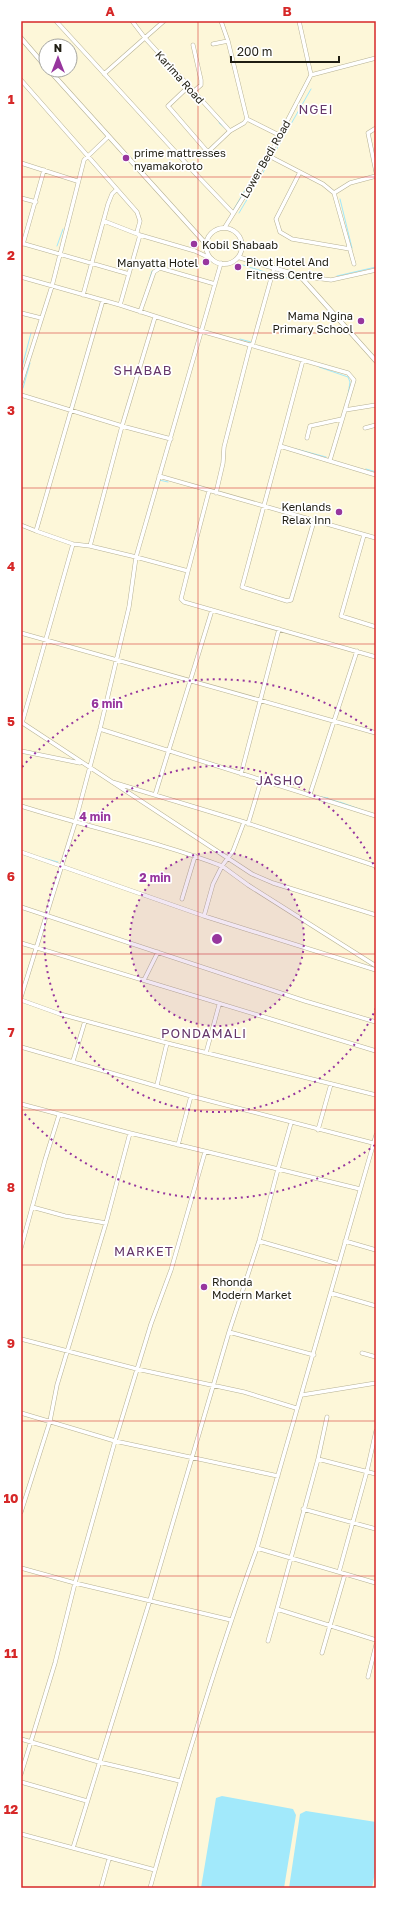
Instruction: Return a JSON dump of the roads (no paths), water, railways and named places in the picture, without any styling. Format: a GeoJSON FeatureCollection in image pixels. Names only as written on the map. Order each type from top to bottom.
{"type":"FeatureCollection","features":[{"type":"Feature","properties":{"kind":"street"},"geometry":{"type":"LineString","coordinates":[[56,21],[233,213]]}},
{"type":"Feature","properties":{"kind":"street","name":"Karima Road"},"geometry":{"type":"LineString","coordinates":[[132,21],[188,87],[230,131]]}},
{"type":"Feature","properties":{"kind":"street"},"geometry":{"type":"LineString","coordinates":[[104,74],[164,21]]}},
{"type":"Feature","properties":{"kind":"street"},"geometry":{"type":"LineString","coordinates":[[188,87],[168,106],[207,151],[230,131],[245,123],[247,119],[228,41],[221,21]]}},
{"type":"Feature","properties":{"kind":"street"},"geometry":{"type":"LineString","coordinates":[[300,21],[311,74],[376,58]]}},
{"type":"Feature","properties":{"kind":"street"},"geometry":{"type":"LineString","coordinates":[[21,38],[38,58]]}},
{"type":"Feature","properties":{"kind":"street"},"geometry":{"type":"LineString","coordinates":[[214,44],[228,41]]}},
{"type":"Feature","properties":{"kind":"street"},"geometry":{"type":"LineString","coordinates":[[193,45],[201,85],[193,92]]}},
{"type":"Feature","properties":{"kind":"street","name":"Lower Bedi Road"},"geometry":{"type":"LineString","coordinates":[[225,227],[269,156],[311,74]]}},
{"type":"Feature","properties":{"kind":"street"},"geometry":{"type":"LineString","coordinates":[[56,78],[206,244]]}},
{"type":"Feature","properties":{"kind":"street"},"geometry":{"type":"LineString","coordinates":[[21,80],[140,217],[139,233],[120,305]]}},
{"type":"Feature","properties":{"kind":"street"},"geometry":{"type":"LineString","coordinates":[[247,119],[279,135]]}},
{"type":"Feature","properties":{"kind":"street"},"geometry":{"type":"LineString","coordinates":[[376,128],[370,130],[368,135],[376,172]]}},
{"type":"Feature","properties":{"kind":"street"},"geometry":{"type":"LineString","coordinates":[[21,383],[52,286],[84,160],[108,137]]}},
{"type":"Feature","properties":{"kind":"street"},"geometry":{"type":"LineString","coordinates":[[269,156],[329,188],[334,193],[354,264]]}},
{"type":"Feature","properties":{"kind":"street"},"geometry":{"type":"LineString","coordinates":[[21,163],[78,181]]}},
{"type":"Feature","properties":{"kind":"street"},"geometry":{"type":"LineString","coordinates":[[44,170],[36,202],[22,243],[129,274]]}},
{"type":"Feature","properties":{"kind":"street"},"geometry":{"type":"LineString","coordinates":[[300,172],[276,219],[280,232],[292,239],[350,249]]}},
{"type":"Feature","properties":{"kind":"street"},"geometry":{"type":"LineString","coordinates":[[334,193],[350,183],[376,176]]}},
{"type":"Feature","properties":{"kind":"street"},"geometry":{"type":"LineString","coordinates":[[83,295],[112,194],[116,190]]}},
{"type":"Feature","properties":{"kind":"street"},"geometry":{"type":"LineString","coordinates":[[21,198],[36,202]]}},
{"type":"Feature","properties":{"kind":"street"},"geometry":{"type":"LineString","coordinates":[[104,220],[195,251],[212,259],[221,263],[227,263],[238,257],[242,247],[240,237],[232,229],[225,227],[210,234],[206,244],[206,250],[212,259]]}},
{"type":"Feature","properties":{"kind":"street"},"geometry":{"type":"LineString","coordinates":[[238,257],[300,276],[332,280],[376,270]]}},
{"type":"Feature","properties":{"kind":"street"},"geometry":{"type":"LineString","coordinates":[[221,263],[136,557],[129,607],[117,660],[75,823],[21,998],[85,1021],[376,1095]]}},
{"type":"Feature","properties":{"kind":"street"},"geometry":{"type":"LineString","coordinates":[[140,312],[154,272],[160,268],[215,284]]}},
{"type":"Feature","properties":{"kind":"street"},"geometry":{"type":"LineString","coordinates":[[216,493],[223,463],[224,447],[250,346],[253,342],[274,268]]}},
{"type":"Feature","properties":{"kind":"street"},"geometry":{"type":"LineString","coordinates":[[300,276],[376,361]]}},
{"type":"Feature","properties":{"kind":"street"},"geometry":{"type":"LineString","coordinates":[[21,277],[120,305],[155,318],[250,346],[343,371],[354,380],[330,460]]}},
{"type":"Feature","properties":{"kind":"street"},"geometry":{"type":"LineString","coordinates":[[36,531],[103,300]]}},
{"type":"Feature","properties":{"kind":"street"},"geometry":{"type":"LineString","coordinates":[[21,313],[41,318]]}},
{"type":"Feature","properties":{"kind":"street"},"geometry":{"type":"LineString","coordinates":[[90,546],[122,426],[155,318]]}},
{"type":"Feature","properties":{"kind":"street"},"geometry":{"type":"LineString","coordinates":[[303,360],[265,506],[241,586],[287,601],[291,600],[314,521]]}},
{"type":"Feature","properties":{"kind":"street"},"geometry":{"type":"LineString","coordinates":[[21,395],[71,409],[122,426],[171,439]]}},
{"type":"Feature","properties":{"kind":"street"},"geometry":{"type":"LineString","coordinates":[[345,410],[376,405]]}},
{"type":"Feature","properties":{"kind":"street"},"geometry":{"type":"LineString","coordinates":[[307,438],[310,426],[342,419]]}},
{"type":"Feature","properties":{"kind":"street"},"geometry":{"type":"LineString","coordinates":[[365,428],[376,425]]}},
{"type":"Feature","properties":{"kind":"street"},"geometry":{"type":"LineString","coordinates":[[280,446],[376,474]]}},
{"type":"Feature","properties":{"kind":"street"},"geometry":{"type":"LineString","coordinates":[[159,476],[376,538]]}},
{"type":"Feature","properties":{"kind":"street"},"geometry":{"type":"LineString","coordinates":[[209,491],[182,601],[376,657]]}},
{"type":"Feature","properties":{"kind":"street"},"geometry":{"type":"LineString","coordinates":[[21,525],[73,544],[90,546],[136,557],[188,572]]}},
{"type":"Feature","properties":{"kind":"street"},"geometry":{"type":"LineString","coordinates":[[364,535],[341,616],[376,627]]}},
{"type":"Feature","properties":{"kind":"street"},"geometry":{"type":"LineString","coordinates":[[73,544],[22,723],[252,874],[273,883],[376,915]]}},
{"type":"Feature","properties":{"kind":"street"},"geometry":{"type":"LineString","coordinates":[[155,795],[212,610]]}},
{"type":"Feature","properties":{"kind":"street"},"geometry":{"type":"LineString","coordinates":[[241,774],[279,629]]}},
{"type":"Feature","properties":{"kind":"street"},"geometry":{"type":"LineString","coordinates":[[21,633],[190,681],[261,699],[376,734]]}},
{"type":"Feature","properties":{"kind":"street"},"geometry":{"type":"LineString","coordinates":[[310,794],[356,651]]}},
{"type":"Feature","properties":{"kind":"street"},"geometry":{"type":"LineString","coordinates":[[100,730],[261,781],[310,794],[376,816]]}},
{"type":"Feature","properties":{"kind":"street"},"geometry":{"type":"LineString","coordinates":[[21,750],[83,764]]}},
{"type":"Feature","properties":{"kind":"street"},"geometry":{"type":"LineString","coordinates":[[107,780],[244,822],[376,866]]}},
{"type":"Feature","properties":{"kind":"street"},"geometry":{"type":"LineString","coordinates":[[248,824],[261,781]]}},
{"type":"Feature","properties":{"kind":"street"},"geometry":{"type":"LineString","coordinates":[[21,806],[75,823],[195,856],[222,866],[244,882],[376,966]]}},
{"type":"Feature","properties":{"kind":"street"},"geometry":{"type":"LineString","coordinates":[[204,916],[213,884],[241,833],[244,822]]}},
{"type":"Feature","properties":{"kind":"street"},"geometry":{"type":"LineString","coordinates":[[21,852],[204,916],[376,970]]}},
{"type":"Feature","properties":{"kind":"street"},"geometry":{"type":"LineString","coordinates":[[182,899],[195,856]]}},
{"type":"Feature","properties":{"kind":"street"},"geometry":{"type":"LineString","coordinates":[[21,907],[376,1022]]}},
{"type":"Feature","properties":{"kind":"street"},"geometry":{"type":"LineString","coordinates":[[21,943],[376,1051]]}},
{"type":"Feature","properties":{"kind":"street"},"geometry":{"type":"LineString","coordinates":[[144,980],[158,952]]}},
{"type":"Feature","properties":{"kind":"street"},"geometry":{"type":"LineString","coordinates":[[206,1053],[219,1004]]}},
{"type":"Feature","properties":{"kind":"street"},"geometry":{"type":"LineString","coordinates":[[73,1061],[85,1021]]}},
{"type":"Feature","properties":{"kind":"street"},"geometry":{"type":"LineString","coordinates":[[157,1086],[167,1043]]}},
{"type":"Feature","properties":{"kind":"street"},"geometry":{"type":"LineString","coordinates":[[21,1047],[191,1096],[373,1143]]}},
{"type":"Feature","properties":{"kind":"street"},"geometry":{"type":"LineString","coordinates":[[318,1130],[332,1084]]}},
{"type":"Feature","properties":{"kind":"street"},"geometry":{"type":"LineString","coordinates":[[178,1145],[191,1096]]}},
{"type":"Feature","properties":{"kind":"street"},"geometry":{"type":"LineString","coordinates":[[21,1104],[205,1152],[360,1189]]}},
{"type":"Feature","properties":{"kind":"street"},"geometry":{"type":"LineString","coordinates":[[21,1248],[59,1115]]}},
{"type":"Feature","properties":{"kind":"street"},"geometry":{"type":"LineString","coordinates":[[73,1848],[150,1600],[229,1332],[259,1241],[291,1123]]}},
{"type":"Feature","properties":{"kind":"street"},"geometry":{"type":"LineString","coordinates":[[21,1512],[50,1421],[57,1385],[106,1223],[130,1133]]}},
{"type":"Feature","properties":{"kind":"street"},"geometry":{"type":"LineString","coordinates":[[150,1888],[180,1781],[231,1620],[257,1548],[296,1408],[302,1395],[314,1355],[360,1189],[374,1148],[373,1143],[376,1136]]}},
{"type":"Feature","properties":{"kind":"street"},"geometry":{"type":"LineString","coordinates":[[21,1774],[55,1663],[74,1583],[115,1441],[137,1369],[171,1270],[205,1152]]}},
{"type":"Feature","properties":{"kind":"street"},"geometry":{"type":"LineString","coordinates":[[32,1206],[65,1216],[106,1223]]}},
{"type":"Feature","properties":{"kind":"street"},"geometry":{"type":"LineString","coordinates":[[259,1241],[339,1264]]}},
{"type":"Feature","properties":{"kind":"street"},"geometry":{"type":"LineString","coordinates":[[345,1241],[376,1250]]}},
{"type":"Feature","properties":{"kind":"street"},"geometry":{"type":"LineString","coordinates":[[331,1292],[376,1306]]}},
{"type":"Feature","properties":{"kind":"street"},"geometry":{"type":"LineString","coordinates":[[229,1332],[314,1355]]}},
{"type":"Feature","properties":{"kind":"street"},"geometry":{"type":"LineString","coordinates":[[21,1339],[137,1369],[244,1392],[296,1408]]}},
{"type":"Feature","properties":{"kind":"street"},"geometry":{"type":"LineString","coordinates":[[362,1352],[376,1357]]}},
{"type":"Feature","properties":{"kind":"street"},"geometry":{"type":"LineString","coordinates":[[302,1395],[376,1383]]}},
{"type":"Feature","properties":{"kind":"street"},"geometry":{"type":"LineString","coordinates":[[21,1413],[115,1441],[278,1476]]}},
{"type":"Feature","properties":{"kind":"street"},"geometry":{"type":"LineString","coordinates":[[268,1641],[303,1509],[318,1459],[327,1417]]}},
{"type":"Feature","properties":{"kind":"street"},"geometry":{"type":"LineString","coordinates":[[339,1572],[367,1471],[376,1431]]}},
{"type":"Feature","properties":{"kind":"street"},"geometry":{"type":"LineString","coordinates":[[318,1459],[376,1474]]}},
{"type":"Feature","properties":{"kind":"street"},"geometry":{"type":"LineString","coordinates":[[303,1509],[376,1528]]}},
{"type":"Feature","properties":{"kind":"street"},"geometry":{"type":"LineString","coordinates":[[257,1548],[376,1583]]}},
{"type":"Feature","properties":{"kind":"street"},"geometry":{"type":"LineString","coordinates":[[21,1568],[74,1583],[231,1620]]}},
{"type":"Feature","properties":{"kind":"street"},"geometry":{"type":"LineString","coordinates":[[322,1653],[345,1574]]}},
{"type":"Feature","properties":{"kind":"street"},"geometry":{"type":"LineString","coordinates":[[276,1609],[376,1640]]}},
{"type":"Feature","properties":{"kind":"street"},"geometry":{"type":"LineString","coordinates":[[368,1677],[376,1645]]}},
{"type":"Feature","properties":{"kind":"street"},"geometry":{"type":"LineString","coordinates":[[21,1739],[99,1762],[180,1781]]}},
{"type":"Feature","properties":{"kind":"street"},"geometry":{"type":"LineString","coordinates":[[21,1782],[87,1801]]}},
{"type":"Feature","properties":{"kind":"street"},"geometry":{"type":"LineString","coordinates":[[21,1834],[109,1859],[155,1870]]}},
{"type":"Feature","properties":{"kind":"street"},"geometry":{"type":"LineString","coordinates":[[101,1888],[109,1859]]}},
{"type":"Feature","properties":{"kind":"water"},"geometry":{"type":"Polygon","coordinates":[[[222,1796],[293,1809],[296,1815],[284,1888],[201,1888],[216,1798],[222,1796]]]}},
{"type":"Feature","properties":{"kind":"water"},"geometry":{"type":"Polygon","coordinates":[[[306,1811],[376,1822],[376,1867],[372,1888],[289,1888],[300,1814],[306,1811]]]}},
{"type":"Feature","properties":{"kind":"waterway"},"geometry":{"type":"LineString","coordinates":[[275,152],[311,89]]}},
{"type":"Feature","properties":{"kind":"waterway"},"geometry":{"type":"LineString","coordinates":[[219,123],[225,128]]}},
{"type":"Feature","properties":{"kind":"waterway"},"geometry":{"type":"LineString","coordinates":[[234,209],[262,160]]}},
{"type":"Feature","properties":{"kind":"waterway"},"geometry":{"type":"LineString","coordinates":[[239,213],[268,164]]}},
{"type":"Feature","properties":{"kind":"waterway"},"geometry":{"type":"LineString","coordinates":[[340,199],[352,248]]}},
{"type":"Feature","properties":{"kind":"waterway"},"geometry":{"type":"LineString","coordinates":[[57,246],[63,229]]}},
{"type":"Feature","properties":{"kind":"waterway"},"geometry":{"type":"LineString","coordinates":[[243,265],[271,274]]}},
{"type":"Feature","properties":{"kind":"waterway"},"geometry":{"type":"LineString","coordinates":[[337,276],[376,267]]}},
{"type":"Feature","properties":{"kind":"waterway"},"geometry":{"type":"LineString","coordinates":[[149,281],[152,271]]}},
{"type":"Feature","properties":{"kind":"waterway"},"geometry":{"type":"LineString","coordinates":[[283,277],[298,280]]}},
{"type":"Feature","properties":{"kind":"waterway"},"geometry":{"type":"LineString","coordinates":[[21,371],[31,333]]}},
{"type":"Feature","properties":{"kind":"waterway"},"geometry":{"type":"LineString","coordinates":[[240,339],[251,342]]}},
{"type":"Feature","properties":{"kind":"waterway"},"geometry":{"type":"LineString","coordinates":[[23,388],[30,363]]}},
{"type":"Feature","properties":{"kind":"waterway"},"geometry":{"type":"LineString","coordinates":[[319,367],[348,377],[350,382],[348,395]]}},
{"type":"Feature","properties":{"kind":"waterway"},"geometry":{"type":"LineString","coordinates":[[296,449],[326,457]]}},
{"type":"Feature","properties":{"kind":"waterway"},"geometry":{"type":"LineString","coordinates":[[366,469],[376,472]]}},
{"type":"Feature","properties":{"kind":"waterway"},"geometry":{"type":"LineString","coordinates":[[159,480],[168,482]]}},
{"type":"Feature","properties":{"kind":"waterway"},"geometry":{"type":"LineString","coordinates":[[278,783],[285,786]]}},
{"type":"Feature","properties":{"kind":"waterway"},"geometry":{"type":"LineString","coordinates":[[322,797],[328,798]]}},
{"type":"Feature","properties":{"kind":"waterway"},"geometry":{"type":"LineString","coordinates":[[329,799],[339,802]]}},
{"type":"Feature","properties":{"kind":"waterway"},"geometry":{"type":"LineString","coordinates":[[340,802],[362,810]]}},
{"type":"Feature","properties":{"kind":"waterway"},"geometry":{"type":"LineString","coordinates":[[43,858],[58,862]]}},
{"type":"Feature","properties":{"kind":"place","name":"prime mattresses nyamakoroto"},"geometry":{"type":"Point","coordinates":[126,158]}},
{"type":"Feature","properties":{"kind":"place","name":"Kobil Shabaab"},"geometry":{"type":"Point","coordinates":[194,244]}},
{"type":"Feature","properties":{"kind":"place","name":"Manyatta Hotel"},"geometry":{"type":"Point","coordinates":[206,262]}},
{"type":"Feature","properties":{"kind":"place","name":"Pivot Hotel And Fitness Centre"},"geometry":{"type":"Point","coordinates":[238,267]}},
{"type":"Feature","properties":{"kind":"place","name":"Mama Ngina Primary School"},"geometry":{"type":"Point","coordinates":[361,321]}},
{"type":"Feature","properties":{"kind":"place","name":"Kenlands Relax Inn"},"geometry":{"type":"Point","coordinates":[339,512]}},
{"type":"Feature","properties":{"kind":"place","name":"Rhonda Modern Market"},"geometry":{"type":"Point","coordinates":[204,1287]}},
{"type":"Feature","properties":{"kind":"district","name":"NGEI"},"geometry":{"type":"Point","coordinates":[316,109]}},
{"type":"Feature","properties":{"kind":"district","name":"SHABAB"},"geometry":{"type":"Point","coordinates":[143,370]}},
{"type":"Feature","properties":{"kind":"district","name":"JASHO"},"geometry":{"type":"Point","coordinates":[280,780]}},
{"type":"Feature","properties":{"kind":"district","name":"PONDAMALI"},"geometry":{"type":"Point","coordinates":[204,1033]}},
{"type":"Feature","properties":{"kind":"district","name":"MARKET"},"geometry":{"type":"Point","coordinates":[144,1251]}}]}
